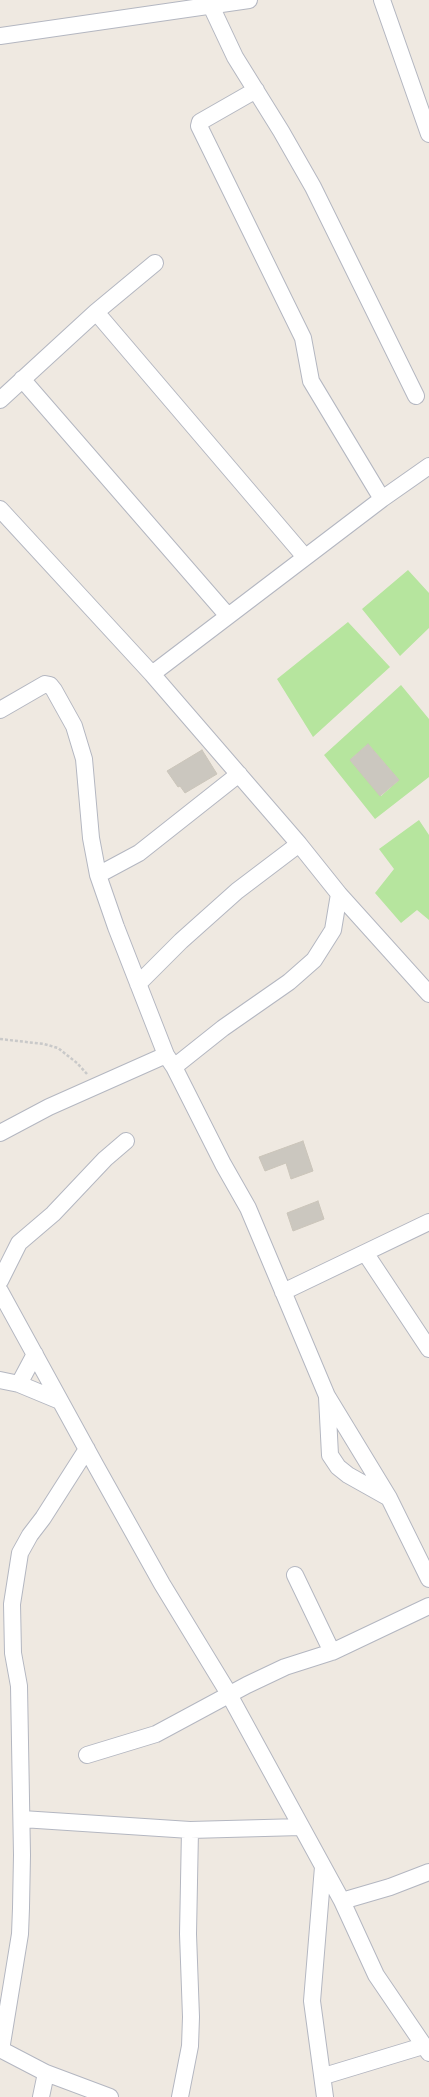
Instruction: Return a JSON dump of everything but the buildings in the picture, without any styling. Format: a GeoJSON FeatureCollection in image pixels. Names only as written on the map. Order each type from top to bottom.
{"type":"FeatureCollection","features":[{"type":"Feature","properties":{"kind":"street"},"geometry":{"type":"LineString","coordinates":[[0,36],[249,0]]}},
{"type":"Feature","properties":{"kind":"street"},"geometry":{"type":"LineString","coordinates":[[382,0],[429,134]]}},
{"type":"Feature","properties":{"kind":"street"},"geometry":{"type":"LineString","coordinates":[[211,6],[235,57],[256,90],[312,187],[416,396]]}},
{"type":"Feature","properties":{"kind":"street"},"geometry":{"type":"LineString","coordinates":[[256,90],[200,122],[199,126],[303,338],[311,381],[382,500]]}},
{"type":"Feature","properties":{"kind":"street"},"geometry":{"type":"LineString","coordinates":[[0,400],[96,312],[155,264]]}},
{"type":"Feature","properties":{"kind":"street"},"geometry":{"type":"LineString","coordinates":[[96,312],[305,557]]}},
{"type":"Feature","properties":{"kind":"street"},"geometry":{"type":"LineString","coordinates":[[22,379],[228,616]]}},
{"type":"Feature","properties":{"kind":"street"},"geometry":{"type":"LineString","coordinates":[[152,674],[305,557],[429,466]]}},
{"type":"Feature","properties":{"kind":"street"},"geometry":{"type":"LineString","coordinates":[[0,509],[152,674],[299,844],[339,894],[429,994]]}},
{"type":"Feature","properties":{"kind":"street"},"geometry":{"type":"LineString","coordinates":[[0,710],[45,684],[50,685],[74,726],[84,759],[91,838],[98,875],[138,984],[170,1061],[223,1164],[248,1208],[327,1396],[389,1498],[429,1579]]}},
{"type":"Feature","properties":{"kind":"street"},"geometry":{"type":"LineString","coordinates":[[98,875],[139,853],[239,774]]}},
{"type":"Feature","properties":{"kind":"street"},"geometry":{"type":"LineString","coordinates":[[138,984],[181,941],[237,891],[299,844]]}},
{"type":"Feature","properties":{"kind":"street"},"geometry":{"type":"LineString","coordinates":[[0,1133],[49,1107],[97,1086],[170,1061],[223,1028],[289,982],[314,960],[333,930],[339,894]]}},
{"type":"Feature","properties":{"kind":"street"},"geometry":{"type":"LineString","coordinates":[[0,1281],[19,1243],[54,1214],[105,1159],[126,1141]]}},
{"type":"Feature","properties":{"kind":"street"},"geometry":{"type":"LineString","coordinates":[[283,1292],[366,1254],[429,1222]]}},
{"type":"Feature","properties":{"kind":"street"},"geometry":{"type":"LineString","coordinates":[[366,1254],[429,1349]]}},
{"type":"Feature","properties":{"kind":"street"},"geometry":{"type":"LineString","coordinates":[[0,1291],[162,1584],[192,1630],[342,1901],[376,1975],[426,2050],[324,2076]]}},
{"type":"Feature","properties":{"kind":"street"},"geometry":{"type":"LineString","coordinates":[[18,1384],[35,1354]]}},
{"type":"Feature","properties":{"kind":"street"},"geometry":{"type":"LineString","coordinates":[[0,1380],[18,1384],[60,1401]]}},
{"type":"Feature","properties":{"kind":"street"},"geometry":{"type":"LineString","coordinates":[[327,1396],[330,1455],[338,1467],[348,1475],[389,1498]]}},
{"type":"Feature","properties":{"kind":"street"},"geometry":{"type":"LineString","coordinates":[[87,1449],[43,1518],[30,1534],[20,1552],[11,1613],[6,1651],[19,1686],[22,1819],[20,1934],[1,2049],[46,2073],[110,2097]]}},
{"type":"Feature","properties":{"kind":"street"},"geometry":{"type":"LineString","coordinates":[[295,1575],[332,1652]]}},
{"type":"Feature","properties":{"kind":"street"},"geometry":{"type":"LineString","coordinates":[[87,1755],[156,1734],[228,1695],[285,1667],[332,1652],[429,1606]]}},
{"type":"Feature","properties":{"kind":"street"},"geometry":{"type":"LineString","coordinates":[[22,1819],[190,1830],[301,1827]]}},
{"type":"Feature","properties":{"kind":"street"},"geometry":{"type":"LineString","coordinates":[[180,2097],[190,2046],[191,2017],[188,1934],[190,1830]]}},
{"type":"Feature","properties":{"kind":"street"},"geometry":{"type":"LineString","coordinates":[[323,1867],[312,2001],[324,2076],[325,2097]]}},
{"type":"Feature","properties":{"kind":"street"},"geometry":{"type":"LineString","coordinates":[[342,1901],[390,1887],[429,1872]]}},
{"type":"Feature","properties":{"kind":"street"},"geometry":{"type":"LineString","coordinates":[[41,2097],[46,2073]]}},
{"type":"Feature","properties":{"kind":"path"},"geometry":{"type":"LineString","coordinates":[[0,1039],[44,1044],[58,1048],[78,1063],[97,1086]]}},
{"type":"Feature","properties":{"kind":"green space"},"geometry":{"type":"Polygon","coordinates":[[[408,570],[429,593],[429,628],[400,656],[362,609],[408,570]]]}},
{"type":"Feature","properties":{"kind":"green space"},"geometry":{"type":"Polygon","coordinates":[[[348,622],[390,667],[313,737],[277,679],[348,622]]]}},
{"type":"Feature","properties":{"kind":"green space"},"geometry":{"type":"Polygon","coordinates":[[[401,685],[429,719],[429,777],[375,819],[324,755],[401,685]],[[368,744],[350,760],[381,796],[399,780],[368,744]]]}},
{"type":"Feature","properties":{"kind":"green space"},"geometry":{"type":"Polygon","coordinates":[[[419,820],[429,835],[429,920],[417,910],[401,923],[375,893],[394,869],[379,849],[419,820]]]}}]}
